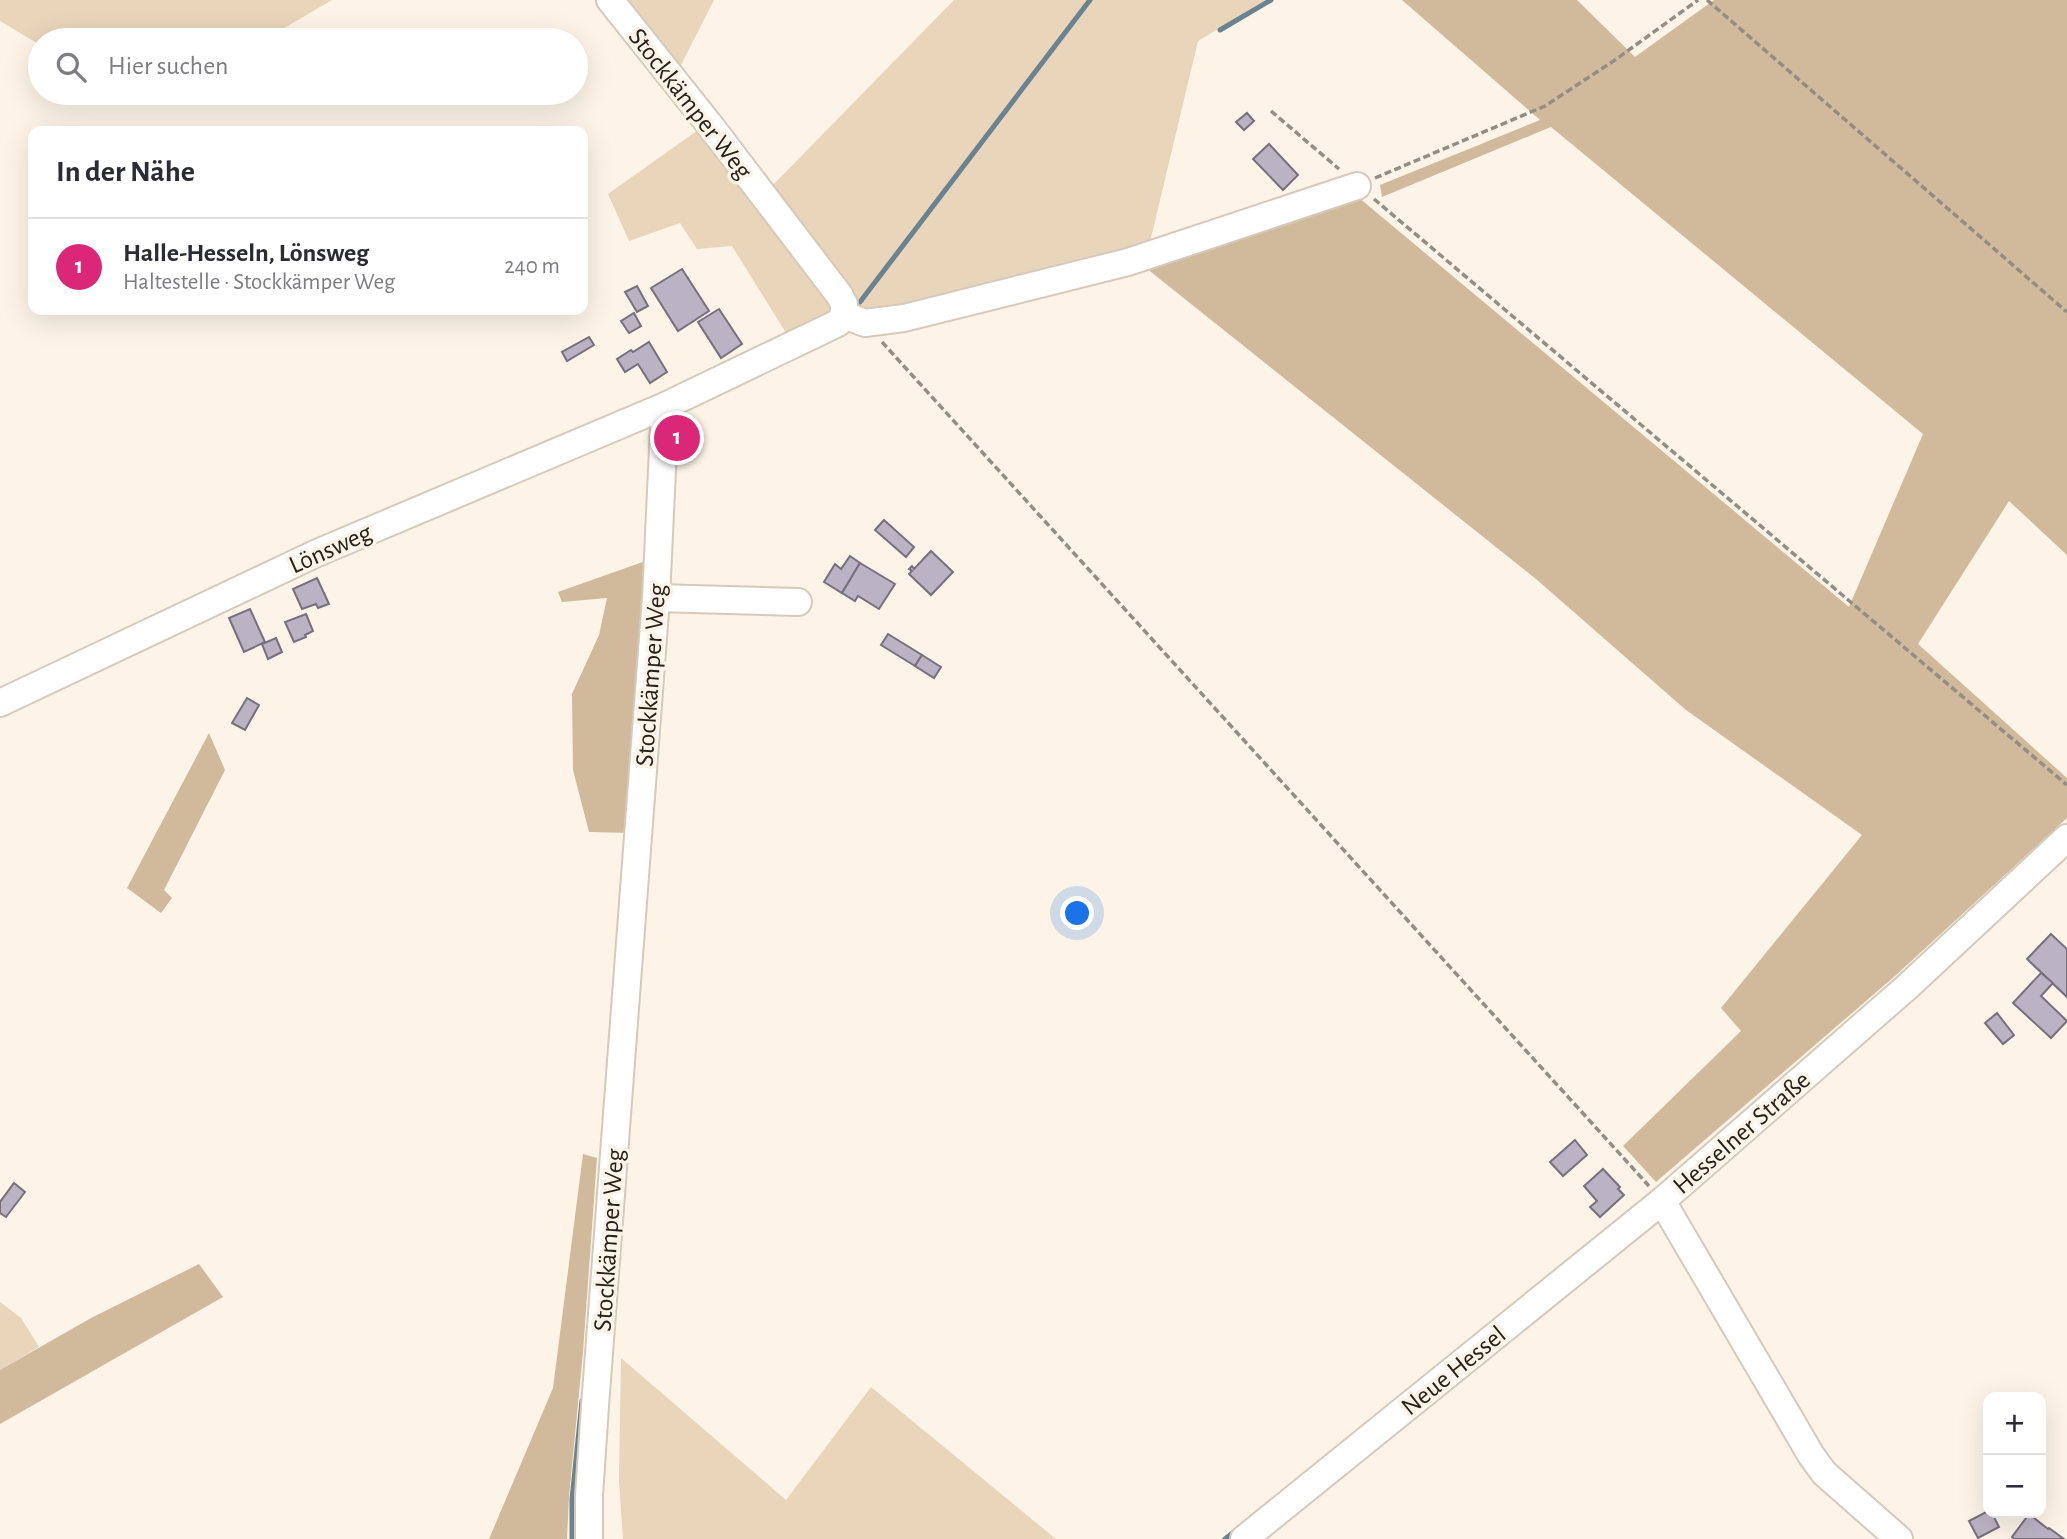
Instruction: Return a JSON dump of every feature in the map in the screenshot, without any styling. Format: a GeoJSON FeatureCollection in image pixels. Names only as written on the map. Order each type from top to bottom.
{"type":"FeatureCollection","features":[{"type":"Feature","properties":{"kind":"street","name":"Stockkämper Weg"},"geometry":{"type":"LineString","coordinates":[[610,0],[709,124],[840,296],[854,319]]}},
{"type":"Feature","properties":{"kind":"street"},"geometry":{"type":"LineString","coordinates":[[665,406],[838,323],[854,319],[904,318],[1128,262],[1357,186]]}},
{"type":"Feature","properties":{"kind":"street","name":"Stockkämper Weg"},"geometry":{"type":"LineString","coordinates":[[589,1539],[595,1406],[656,598],[665,406]]}},
{"type":"Feature","properties":{"kind":"street","name":"Lönsweg"},"geometry":{"type":"LineString","coordinates":[[0,703],[317,553],[665,406]]}},
{"type":"Feature","properties":{"kind":"street"},"geometry":{"type":"LineString","coordinates":[[656,598],[798,602]]}},
{"type":"Feature","properties":{"kind":"street","name":"Hesselner Straße"},"geometry":{"type":"LineString","coordinates":[[1899,1539],[1824,1473],[1811,1455],[1662,1201],[1906,988],[2067,838]]}},
{"type":"Feature","properties":{"kind":"street","name":"Neue Hessel"},"geometry":{"type":"LineString","coordinates":[[1244,1539],[1662,1201]]}},
{"type":"Feature","properties":{"kind":"path"},"geometry":{"type":"LineString","coordinates":[[1357,186],[1545,106],[1698,0]]}},
{"type":"Feature","properties":{"kind":"path"},"geometry":{"type":"LineString","coordinates":[[1707,0],[2067,312]]}},
{"type":"Feature","properties":{"kind":"path"},"geometry":{"type":"LineString","coordinates":[[1271,111],[2067,785]]}},
{"type":"Feature","properties":{"kind":"path"},"geometry":{"type":"LineString","coordinates":[[854,319],[1662,1201]]}},
{"type":"Feature","properties":{"kind":"shaded area"},"geometry":{"type":"Polygon","coordinates":[[[0,0],[332,0],[284,28],[28,28],[28,38],[0,21],[0,0]]]}},
{"type":"Feature","properties":{"kind":"shaded area"},"geometry":{"type":"Polygon","coordinates":[[[626,0],[714,0],[680,67],[626,0]]]}},
{"type":"Feature","properties":{"kind":"shaded area"},"geometry":{"type":"Polygon","coordinates":[[[954,0],[1266,0],[1198,41],[1150,242],[903,314],[855,307],[770,188],[954,0]]]}},
{"type":"Feature","properties":{"kind":"shaded area"},"geometry":{"type":"Polygon","coordinates":[[[1402,0],[1577,0],[1635,57],[1714,0],[2067,0],[2067,555],[2009,501],[1918,644],[2067,778],[2067,818],[1895,976],[1656,1182],[1623,1146],[1741,1031],[1721,1008],[1862,835],[1686,710],[1536,579],[1146,268],[1358,197],[1849,607],[1923,434],[1551,127],[1382,197],[1380,185],[1540,120],[1402,0]]]}},
{"type":"Feature","properties":{"kind":"shaded area"},"geometry":{"type":"Polygon","coordinates":[[[698,130],[831,295],[828,315],[786,333],[732,246],[697,249],[680,223],[629,241],[608,194],[698,130]]]}},
{"type":"Feature","properties":{"kind":"shaded area"},"geometry":{"type":"Polygon","coordinates":[[[651,559],[632,833],[589,832],[573,770],[572,694],[599,635],[607,598],[562,602],[558,592],[651,559]]]}},
{"type":"Feature","properties":{"kind":"shaded area"},"geometry":{"type":"Polygon","coordinates":[[[209,733],[225,770],[164,890],[172,898],[161,913],[127,888],[209,733]]]}},
{"type":"Feature","properties":{"kind":"shaded area"},"geometry":{"type":"Polygon","coordinates":[[[583,1154],[597,1158],[567,1539],[489,1539],[553,1388],[583,1154]]]}},
{"type":"Feature","properties":{"kind":"shaded area"},"geometry":{"type":"Polygon","coordinates":[[[199,1264],[223,1297],[0,1424],[0,1370],[91,1318],[199,1264]]]}},
{"type":"Feature","properties":{"kind":"shaded area"},"geometry":{"type":"Polygon","coordinates":[[[0,1302],[21,1318],[39,1347],[0,1370],[0,1302]]]}},
{"type":"Feature","properties":{"kind":"shaded area"},"geometry":{"type":"Polygon","coordinates":[[[621,1358],[786,1500],[871,1387],[1056,1539],[623,1539],[619,1481],[621,1358]]]}},
{"type":"Feature","properties":{"kind":"building"},"geometry":{"type":"Polygon","coordinates":[[[1247,113],[1254,121],[1244,130],[1236,122],[1247,113]]]}},
{"type":"Feature","properties":{"kind":"building"},"geometry":{"type":"Polygon","coordinates":[[[1269,144],[1298,175],[1283,190],[1253,159],[1269,144]]]}},
{"type":"Feature","properties":{"kind":"building"},"geometry":{"type":"Polygon","coordinates":[[[682,269],[709,311],[678,331],[651,288],[682,269]]]}},
{"type":"Feature","properties":{"kind":"building"},"geometry":{"type":"Polygon","coordinates":[[[637,286],[648,306],[637,312],[625,292],[637,286]]]}},
{"type":"Feature","properties":{"kind":"building"},"geometry":{"type":"Polygon","coordinates":[[[719,309],[742,344],[721,358],[698,322],[719,309]]]}},
{"type":"Feature","properties":{"kind":"building"},"geometry":{"type":"Polygon","coordinates":[[[634,313],[641,326],[629,333],[621,321],[634,313]]]}},
{"type":"Feature","properties":{"kind":"building"},"geometry":{"type":"Polygon","coordinates":[[[589,337],[594,345],[567,361],[562,352],[589,337]]]}},
{"type":"Feature","properties":{"kind":"building"},"geometry":{"type":"Polygon","coordinates":[[[649,342],[667,372],[650,383],[638,364],[625,372],[617,359],[649,342]]]}},
{"type":"Feature","properties":{"kind":"building"},"geometry":{"type":"Polygon","coordinates":[[[884,520],[914,547],[906,557],[875,530],[884,520]]]}},
{"type":"Feature","properties":{"kind":"building"},"geometry":{"type":"Polygon","coordinates":[[[931,551],[953,572],[931,595],[909,574],[912,571],[909,569],[912,566],[914,569],[931,551]]]}},
{"type":"Feature","properties":{"kind":"building"},"geometry":{"type":"Polygon","coordinates":[[[850,556],[860,563],[842,593],[824,582],[835,564],[841,569],[850,556]]]}},
{"type":"Feature","properties":{"kind":"building"},"geometry":{"type":"Polygon","coordinates":[[[860,563],[895,584],[879,609],[858,596],[855,601],[842,593],[860,563]]]}},
{"type":"Feature","properties":{"kind":"building"},"geometry":{"type":"Polygon","coordinates":[[[317,578],[329,604],[318,608],[316,604],[302,609],[293,589],[317,578]]]}},
{"type":"Feature","properties":{"kind":"building"},"geometry":{"type":"Polygon","coordinates":[[[250,609],[265,642],[244,652],[229,618],[250,609]]]}},
{"type":"Feature","properties":{"kind":"building"},"geometry":{"type":"Polygon","coordinates":[[[306,614],[313,631],[294,642],[285,622],[306,614]]]}},
{"type":"Feature","properties":{"kind":"building"},"geometry":{"type":"Polygon","coordinates":[[[888,634],[922,655],[915,666],[881,645],[888,634]]]}},
{"type":"Feature","properties":{"kind":"building"},"geometry":{"type":"Polygon","coordinates":[[[276,638],[282,652],[268,659],[262,644],[276,638]]]}},
{"type":"Feature","properties":{"kind":"building"},"geometry":{"type":"Polygon","coordinates":[[[922,655],[941,667],[934,678],[915,666],[922,655]]]}},
{"type":"Feature","properties":{"kind":"building"},"geometry":{"type":"Polygon","coordinates":[[[247,698],[259,705],[245,730],[232,723],[247,698]]]}},
{"type":"Feature","properties":{"kind":"building"},"geometry":{"type":"Polygon","coordinates":[[[2051,934],[2067,949],[2067,997],[2027,959],[2051,934]]]}},
{"type":"Feature","properties":{"kind":"building"},"geometry":{"type":"Polygon","coordinates":[[[2041,973],[2053,983],[2041,996],[2067,1021],[2051,1038],[2013,1003],[2041,973]]]}},
{"type":"Feature","properties":{"kind":"building"},"geometry":{"type":"Polygon","coordinates":[[[1997,1013],[2014,1035],[2003,1044],[1985,1023],[1997,1013]]]}},
{"type":"Feature","properties":{"kind":"building"},"geometry":{"type":"Polygon","coordinates":[[[1575,1140],[1587,1155],[1563,1176],[1550,1162],[1575,1140]]]}},
{"type":"Feature","properties":{"kind":"building"},"geometry":{"type":"Polygon","coordinates":[[[1603,1169],[1624,1195],[1600,1217],[1590,1207],[1597,1201],[1584,1186],[1603,1169]]]}},
{"type":"Feature","properties":{"kind":"building"},"geometry":{"type":"Polygon","coordinates":[[[14,1183],[25,1192],[6,1217],[0,1213],[0,1202],[14,1183]]]}},
{"type":"Feature","properties":{"kind":"building"},"geometry":{"type":"Polygon","coordinates":[[[1983,1514],[1983,1518],[1994,1518],[1999,1527],[1978,1538],[1969,1521],[1983,1514]]]}},
{"type":"Feature","properties":{"kind":"building"},"geometry":{"type":"Polygon","coordinates":[[[2026,1518],[2034,1518],[2064,1539],[2014,1539],[2012,1537],[2026,1518]]]}},
{"type":"Feature","properties":{"kind":"waterway"},"geometry":{"type":"LineString","coordinates":[[860,302],[1090,0]]}},
{"type":"Feature","properties":{"kind":"waterway"},"geometry":{"type":"LineString","coordinates":[[1220,30],[1271,0]]}},
{"type":"Feature","properties":{"kind":"waterway"},"geometry":{"type":"LineString","coordinates":[[572,1539],[572,1499],[582,1401]]}},
{"type":"Feature","properties":{"kind":"waterway"},"geometry":{"type":"LineString","coordinates":[[1225,1539],[1239,1528]]}},
{"type":"Feature","properties":{"kind":"place","name":"Halle-Hesseln, Lönsweg"},"geometry":{"type":"Point","coordinates":[677,438]}}]}
